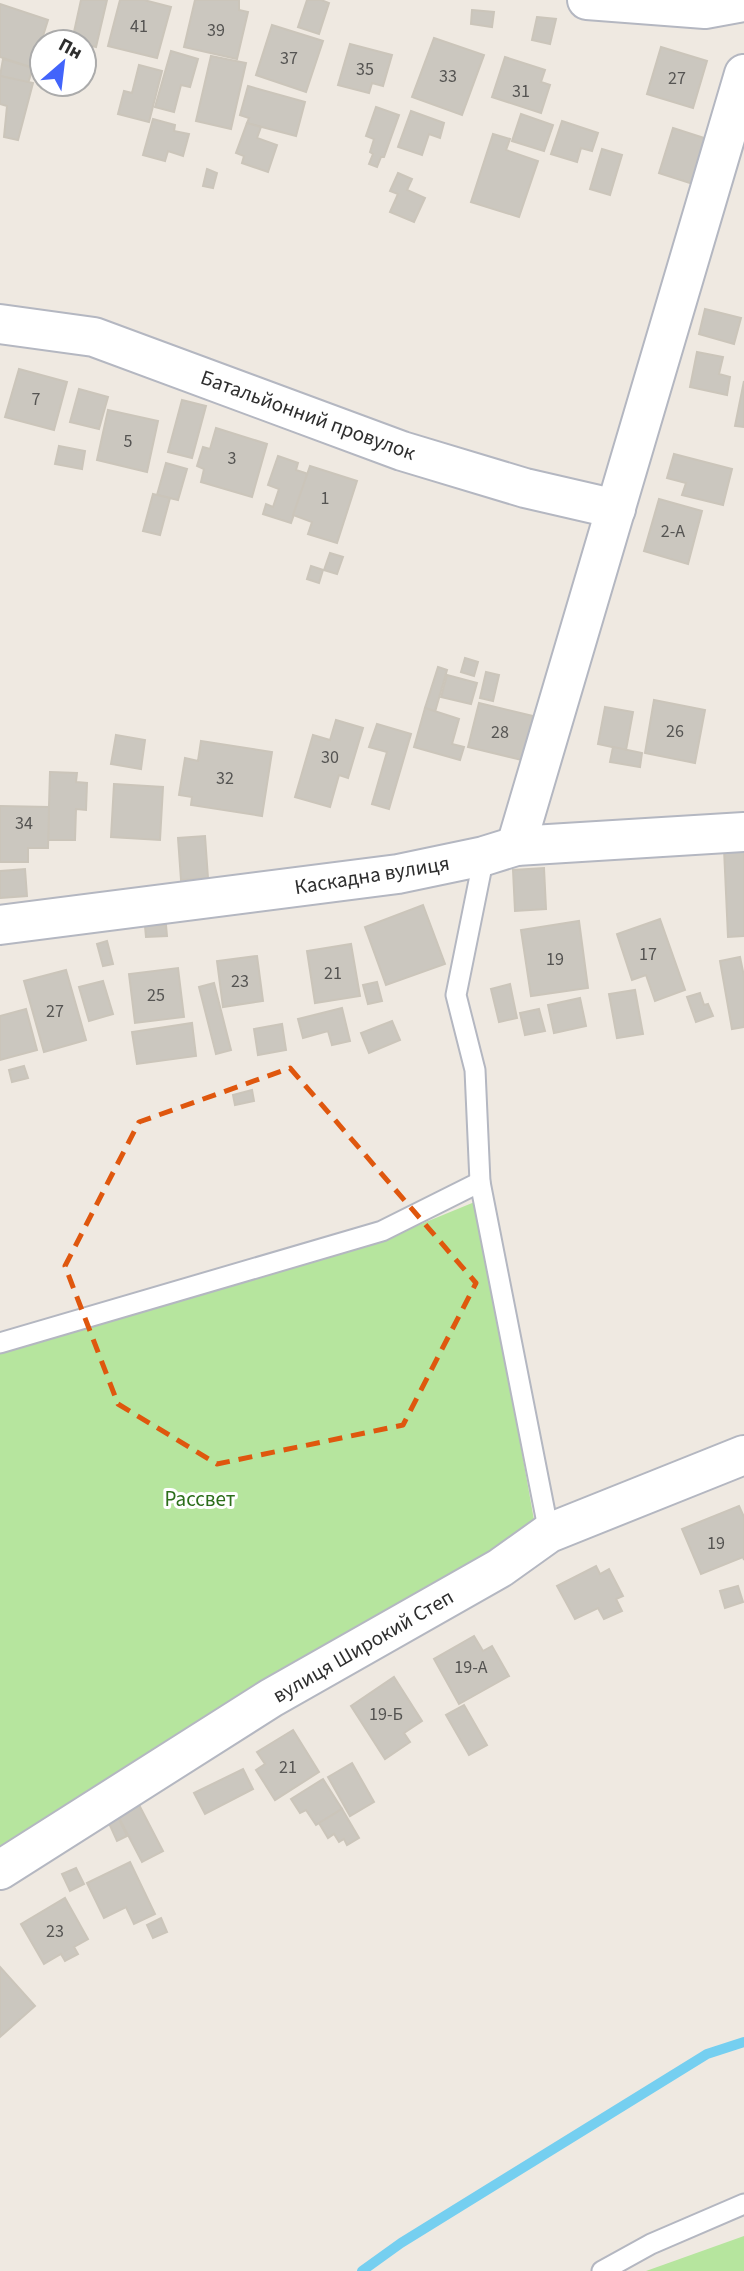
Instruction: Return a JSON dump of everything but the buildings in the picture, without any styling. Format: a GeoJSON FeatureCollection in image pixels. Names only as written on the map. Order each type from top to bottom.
{"type":"FeatureCollection","features":[{"type":"Feature","properties":{"kind":"street"},"geometry":{"type":"LineString","coordinates":[[587,0],[705,9],[744,2]]}},
{"type":"Feature","properties":{"kind":"street"},"geometry":{"type":"LineString","coordinates":[[500,851],[616,509],[744,74]]}},
{"type":"Feature","properties":{"kind":"street","name":"Батальйонний провулок"},"geometry":{"type":"LineString","coordinates":[[0,324],[94,337],[402,451],[525,488],[616,509]]}},
{"type":"Feature","properties":{"kind":"street","name":"Каскадна вулиця"},"geometry":{"type":"LineString","coordinates":[[0,925],[398,874],[500,851],[744,832]]}},
{"type":"Feature","properties":{"kind":"street","name":"вулиця Широкий Степ"},"geometry":{"type":"LineString","coordinates":[[0,1870],[271,1698],[500,1568],[549,1533],[744,1455]]}},
{"type":"Feature","properties":{"kind":"lane"},"geometry":{"type":"LineString","coordinates":[[500,851],[456,995],[475,1070],[480,1182],[549,1533]]}},
{"type":"Feature","properties":{"kind":"lane"},"geometry":{"type":"LineString","coordinates":[[0,1343],[382,1231],[480,1182]]}},
{"type":"Feature","properties":{"kind":"lane"},"geometry":{"type":"LineString","coordinates":[[602,2271],[651,2244],[744,2204]]}},
{"type":"Feature","properties":{"kind":"highlighted area"},"geometry":{"type":"Polygon","coordinates":[[[290,1068],[476,1283],[403,1425],[217,1464],[118,1404],[65,1266],[139,1122],[290,1068]]]}},
{"type":"Feature","properties":{"kind":"green space","name":"Рассвет"},"geometry":{"type":"Polygon","coordinates":[[[477,1201],[536,1531],[0,1861],[0,1351],[382,1240],[477,1201]]]}},
{"type":"Feature","properties":{"kind":"green space"},"geometry":{"type":"Polygon","coordinates":[[[744,2236],[744,2271],[646,2271],[744,2236]]]}},
{"type":"Feature","properties":{"kind":"waterway"},"geometry":{"type":"LineString","coordinates":[[362,2271],[401,2243],[707,2054],[744,2042]]}}]}
